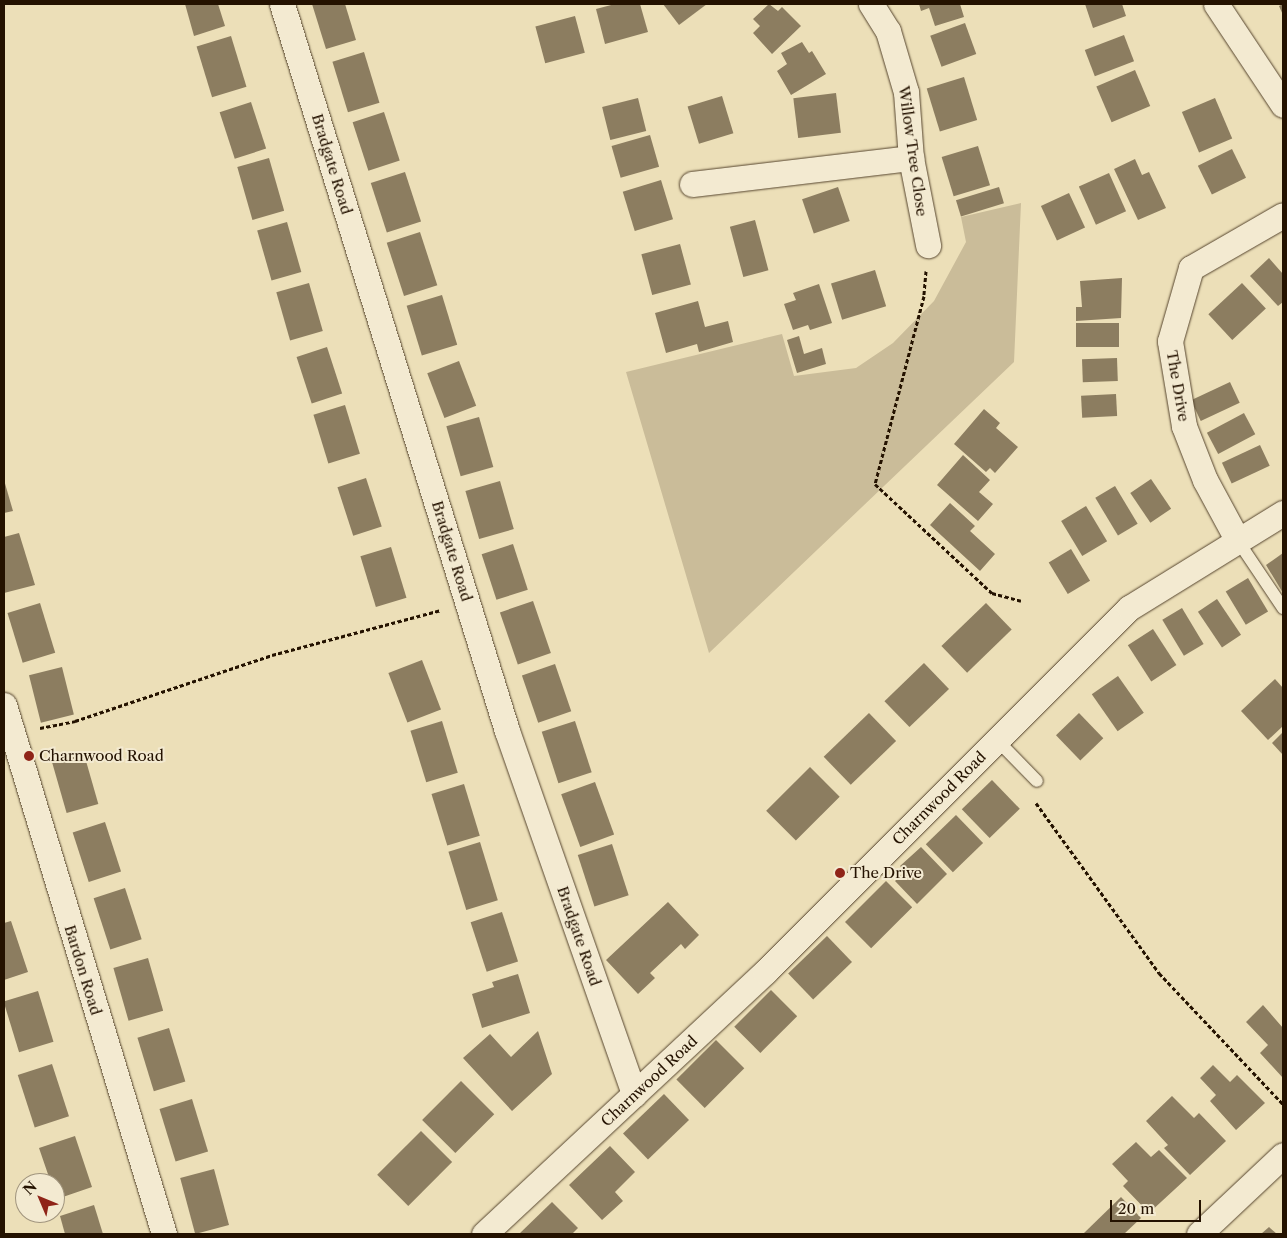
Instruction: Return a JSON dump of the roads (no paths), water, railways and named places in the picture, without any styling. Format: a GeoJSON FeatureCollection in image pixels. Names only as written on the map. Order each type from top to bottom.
{"type":"FeatureCollection","features":[{"type":"Feature","properties":{"kind":"street","name":"Bradgate Road"},"geometry":{"type":"LineString","coordinates":[[282,4],[507,731],[634,1094]]}},
{"type":"Feature","properties":{"kind":"street","name":"Willow Tree Close"},"geometry":{"type":"LineString","coordinates":[[871,4],[888,30],[906,92],[911,158],[928,245]]}},
{"type":"Feature","properties":{"kind":"street"},"geometry":{"type":"LineString","coordinates":[[1216,4],[1283,105]]}},
{"type":"Feature","properties":{"kind":"street"},"geometry":{"type":"LineString","coordinates":[[692,184],[911,158]]}},
{"type":"Feature","properties":{"kind":"street","name":"The Drive"},"geometry":{"type":"LineString","coordinates":[[1238,541],[1205,480],[1184,426],[1170,341],[1191,268],[1283,215]]}},
{"type":"Feature","properties":{"kind":"street","name":"Charnwood Road"},"geometry":{"type":"LineString","coordinates":[[484,1234],[765,972],[1129,608],[1283,513]]}},
{"type":"Feature","properties":{"kind":"street","name":"Bardon Road"},"geometry":{"type":"LineString","coordinates":[[4,705],[164,1234]]}},
{"type":"Feature","properties":{"kind":"street"},"geometry":{"type":"LineString","coordinates":[[1199,1234],[1283,1155]]}},
{"type":"Feature","properties":{"kind":"lane"},"geometry":{"type":"LineString","coordinates":[[1238,541],[1283,608]]}},
{"type":"Feature","properties":{"kind":"lane"},"geometry":{"type":"LineString","coordinates":[[997,740],[1037,781]]}},
{"type":"Feature","properties":{"kind":"place","name":"Charnwood Road"},"geometry":{"type":"Point","coordinates":[29,756]}},
{"type":"Feature","properties":{"kind":"place","name":"The Drive"},"geometry":{"type":"Point","coordinates":[840,873]}}]}
